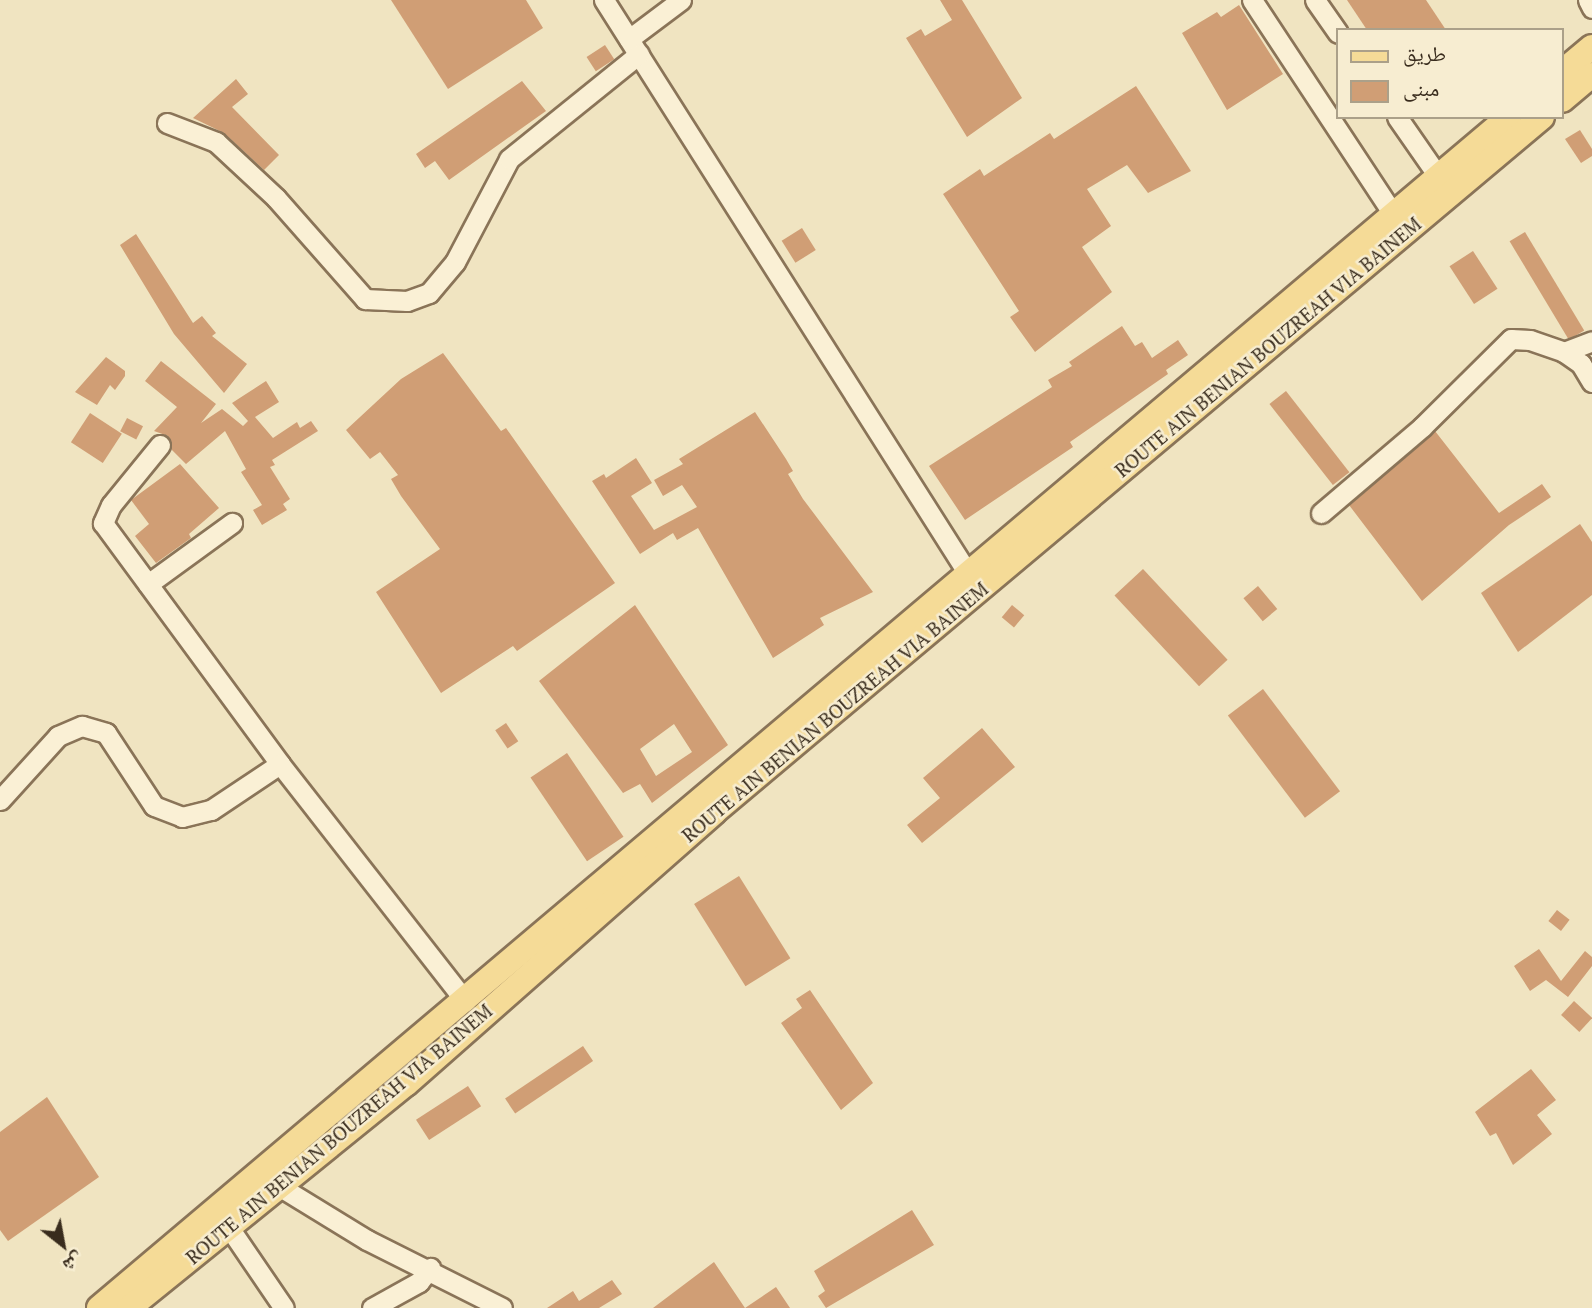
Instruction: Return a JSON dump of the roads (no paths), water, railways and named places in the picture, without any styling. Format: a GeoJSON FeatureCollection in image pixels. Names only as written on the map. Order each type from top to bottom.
{"type":"FeatureCollection","features":[{"type":"Feature","properties":{"kind":"main road"},"geometry":{"type":"LineString","coordinates":[[1564,70],[1592,47]]}},
{"type":"Feature","properties":{"kind":"main road"},"geometry":{"type":"LineString","coordinates":[[1564,98],[1592,75]]}},
{"type":"Feature","properties":{"kind":"main road","name":"ROUTE AIN BENIAN BOUZREAH VIA BAINEM"},"geometry":{"type":"LineString","coordinates":[[99,1308],[465,1001],[967,572],[1507,119]]}},
{"type":"Feature","properties":{"kind":"main road","name":"ROUTE AIN BENIAN BOUZREAH VIA BAINEM"},"geometry":{"type":"LineString","coordinates":[[129,1308],[406,1084],[714,812],[1540,119]]}},
{"type":"Feature","properties":{"kind":"street"},"geometry":{"type":"LineString","coordinates":[[604,0],[967,572]]}},
{"type":"Feature","properties":{"kind":"street"},"geometry":{"type":"LineString","coordinates":[[167,123],[216,142],[276,198],[365,299],[407,301],[429,293],[455,262],[509,159],[681,0]]}},
{"type":"Feature","properties":{"kind":"street"},"geometry":{"type":"LineString","coordinates":[[1252,0],[1393,214]]}},
{"type":"Feature","properties":{"kind":"street"},"geometry":{"type":"LineString","coordinates":[[1315,0],[1336,30]]}},
{"type":"Feature","properties":{"kind":"street"},"geometry":{"type":"LineString","coordinates":[[1588,0],[1592,8]]}},
{"type":"Feature","properties":{"kind":"street"},"geometry":{"type":"LineString","coordinates":[[1398,119],[1438,176]]}},
{"type":"Feature","properties":{"kind":"street"},"geometry":{"type":"LineString","coordinates":[[1321,513],[1422,427],[1511,339],[1530,340],[1564,352],[1581,364],[1592,382]]}},
{"type":"Feature","properties":{"kind":"street"},"geometry":{"type":"LineString","coordinates":[[1564,352],[1592,341]]}},
{"type":"Feature","properties":{"kind":"street"},"geometry":{"type":"LineString","coordinates":[[160,445],[111,505],[103,523],[280,764],[465,1001]]}},
{"type":"Feature","properties":{"kind":"street"},"geometry":{"type":"LineString","coordinates":[[148,584],[232,523]]}},
{"type":"Feature","properties":{"kind":"street"},"geometry":{"type":"LineString","coordinates":[[0,800],[58,736],[82,726],[106,733],[154,806],[182,817],[211,810],[280,764]]}},
{"type":"Feature","properties":{"kind":"street"},"geometry":{"type":"LineString","coordinates":[[279,1186],[367,1240],[430,1268],[502,1308]]}},
{"type":"Feature","properties":{"kind":"street"},"geometry":{"type":"LineString","coordinates":[[228,1226],[284,1308]]}},
{"type":"Feature","properties":{"kind":"street"},"geometry":{"type":"LineString","coordinates":[[372,1308],[419,1282],[430,1268]]}}]}
